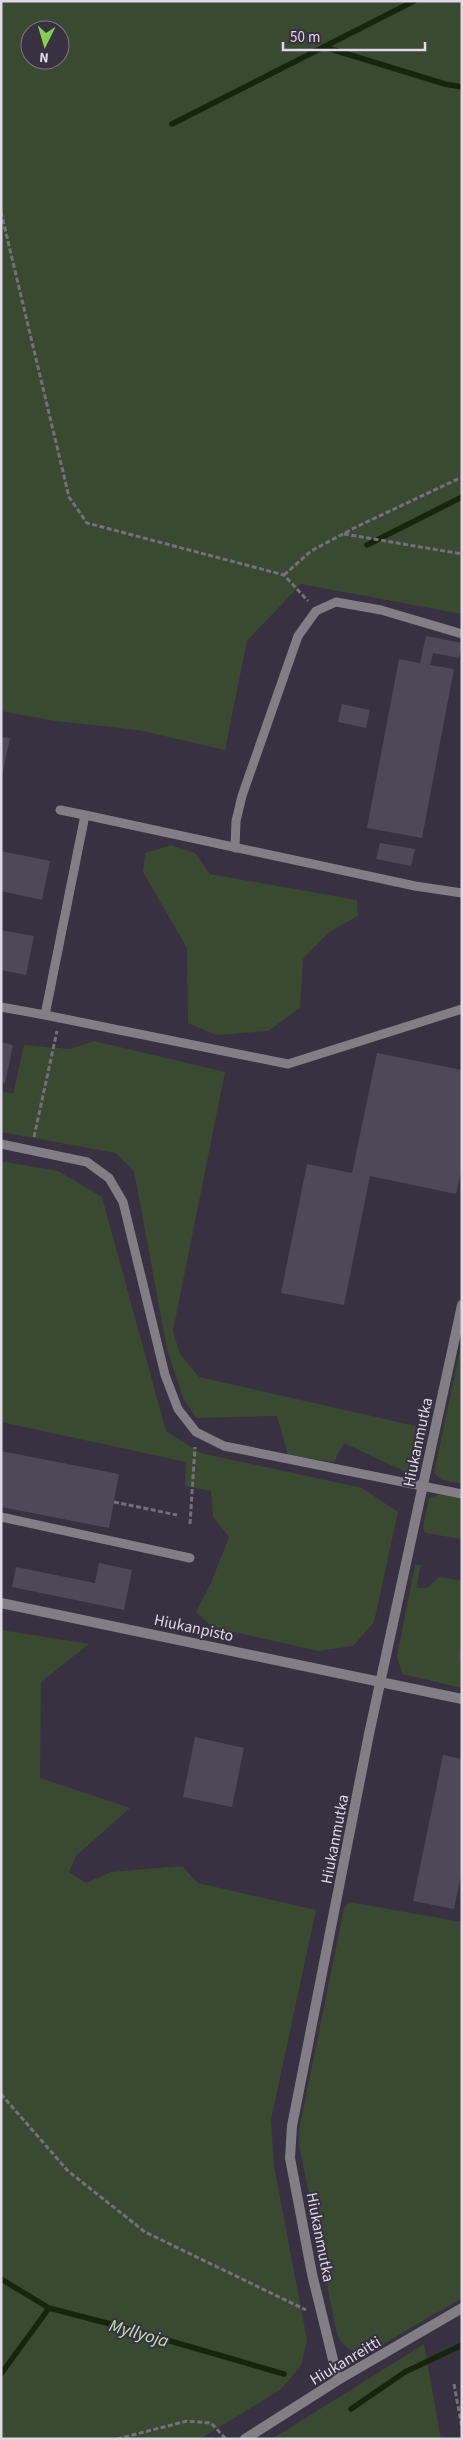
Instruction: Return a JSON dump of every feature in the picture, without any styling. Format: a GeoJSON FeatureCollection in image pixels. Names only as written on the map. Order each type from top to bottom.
{"type":"FeatureCollection","features":[{"type":"Feature","properties":{"kind":"street","name":"Hiukanmutka"},"geometry":{"type":"LineString","coordinates":[[338,2380],[312,2274],[290,2158],[292,2126],[380,1682],[462,1305]]}},
{"type":"Feature","properties":{"kind":"street","name":"Hiukanpisto"},"geometry":{"type":"LineString","coordinates":[[1,1603],[462,1699]]}},
{"type":"Feature","properties":{"kind":"street","name":"Hiukanreitti"},"geometry":{"type":"LineString","coordinates":[[245,2439],[338,2380],[462,2308]]}},
{"type":"Feature","properties":{"kind":"lane"},"geometry":{"type":"LineString","coordinates":[[236,848],[236,821],[242,796],[298,636],[316,612],[336,602],[381,610],[462,634]]}},
{"type":"Feature","properties":{"kind":"lane"},"geometry":{"type":"LineString","coordinates":[[60,810],[415,886],[462,893]]}},
{"type":"Feature","properties":{"kind":"lane"},"geometry":{"type":"LineString","coordinates":[[45,1014],[85,815]]}},
{"type":"Feature","properties":{"kind":"lane"},"geometry":{"type":"LineString","coordinates":[[1,1007],[45,1014],[288,1064],[462,1009]]}},
{"type":"Feature","properties":{"kind":"lane"},"geometry":{"type":"LineString","coordinates":[[1,1144],[87,1162],[109,1178],[123,1202],[165,1375],[178,1409],[196,1432],[224,1446],[462,1494]]}},
{"type":"Feature","properties":{"kind":"lane"},"geometry":{"type":"LineString","coordinates":[[1,1517],[190,1558]]}},
{"type":"Feature","properties":{"kind":"path"},"geometry":{"type":"LineString","coordinates":[[1,212],[70,497],[87,523],[284,574],[303,594]]}},
{"type":"Feature","properties":{"kind":"path"},"geometry":{"type":"LineString","coordinates":[[284,574],[311,551],[462,477]]}},
{"type":"Feature","properties":{"kind":"path"},"geometry":{"type":"LineString","coordinates":[[343,534],[462,554]]}},
{"type":"Feature","properties":{"kind":"path"},"geometry":{"type":"LineString","coordinates":[[32,1150],[60,1018]]}},
{"type":"Feature","properties":{"kind":"path"},"geometry":{"type":"LineString","coordinates":[[190,1524],[196,1432]]}},
{"type":"Feature","properties":{"kind":"path"},"geometry":{"type":"LineString","coordinates":[[114,1502],[177,1515]]}},
{"type":"Feature","properties":{"kind":"path"},"geometry":{"type":"LineString","coordinates":[[1,2094],[68,2171],[145,2232],[323,2319]]}},
{"type":"Feature","properties":{"kind":"path"},"geometry":{"type":"LineString","coordinates":[[454,2384],[462,2428]]}},
{"type":"Feature","properties":{"kind":"path"},"geometry":{"type":"LineString","coordinates":[[117,2439],[187,2421],[211,2423],[226,2439]]}},
{"type":"Feature","properties":{"kind":"green space"},"geometry":{"type":"Polygon","coordinates":[[[1,1],[462,1],[462,614],[301,584],[247,641],[225,750],[138,730],[55,721],[1,711],[1,1]]]}},
{"type":"Feature","properties":{"kind":"green space"},"geometry":{"type":"Polygon","coordinates":[[[171,845],[195,853],[210,874],[357,900],[358,916],[329,932],[303,959],[300,1008],[268,1031],[216,1035],[188,1023],[187,948],[143,872],[145,853],[171,845]]]}},
{"type":"Feature","properties":{"kind":"green space"},"geometry":{"type":"Polygon","coordinates":[[[94,1041],[225,1072],[173,1331],[180,1354],[199,1377],[416,1426],[408,1473],[344,1443],[334,1462],[288,1455],[277,1416],[196,1418],[183,1398],[167,1349],[134,1171],[116,1153],[1,1132],[1,1091],[13,1094],[24,1045],[70,1049],[94,1041]]]}},
{"type":"Feature","properties":{"kind":"green space"},"geometry":{"type":"Polygon","coordinates":[[[1,1161],[58,1171],[102,1197],[166,1431],[201,1453],[362,1488],[398,1512],[374,1622],[353,1646],[318,1651],[212,1627],[196,1612],[211,1583],[229,1537],[213,1517],[211,1491],[185,1486],[186,1462],[1,1422],[1,1161]]]}},
{"type":"Feature","properties":{"kind":"green space"},"geometry":{"type":"Polygon","coordinates":[[[462,1341],[462,1484],[442,1480],[434,1473],[462,1341]]]}},
{"type":"Feature","properties":{"kind":"green space"},"geometry":{"type":"Polygon","coordinates":[[[441,1494],[462,1498],[462,1539],[425,1533],[423,1528],[429,1498],[441,1494]]]}},
{"type":"Feature","properties":{"kind":"green space"},"geometry":{"type":"Polygon","coordinates":[[[415,1565],[421,1565],[416,1588],[427,1588],[439,1577],[462,1581],[462,1643],[459,1659],[462,1660],[462,1688],[402,1674],[397,1656],[415,1565]]]}},
{"type":"Feature","properties":{"kind":"green space"},"geometry":{"type":"Polygon","coordinates":[[[1,1630],[89,1644],[41,1682],[40,1778],[130,1808],[76,1856],[69,1872],[86,1883],[111,1872],[182,1866],[198,1883],[316,1910],[271,2120],[274,2166],[307,2340],[301,2366],[280,2390],[200,2439],[1,2439],[1,1630]]]}},
{"type":"Feature","properties":{"kind":"green space"},"geometry":{"type":"Polygon","coordinates":[[[349,1902],[462,1922],[462,2298],[366,2354],[348,2349],[337,2335],[299,2144],[299,2130],[344,1908],[349,1902]]]}},
{"type":"Feature","properties":{"kind":"green space"},"geometry":{"type":"Polygon","coordinates":[[[424,2344],[441,2439],[272,2439],[424,2344]]]}},
{"type":"Feature","properties":{"kind":"building"},"geometry":{"type":"Polygon","coordinates":[[[426,636],[462,643],[462,645],[459,658],[433,653],[430,665],[454,669],[422,838],[367,828],[399,659],[420,663],[426,636]]]}},
{"type":"Feature","properties":{"kind":"building"},"geometry":{"type":"Polygon","coordinates":[[[342,704],[370,710],[366,728],[338,722],[342,704]]]}},
{"type":"Feature","properties":{"kind":"building"},"geometry":{"type":"Polygon","coordinates":[[[1,737],[10,738],[2,776],[1,776],[1,737]]]}},
{"type":"Feature","properties":{"kind":"building"},"geometry":{"type":"Polygon","coordinates":[[[380,843],[415,849],[411,866],[376,859],[380,843]]]}},
{"type":"Feature","properties":{"kind":"building"},"geometry":{"type":"Polygon","coordinates":[[[1,851],[50,861],[42,900],[1,891],[1,851]]]}},
{"type":"Feature","properties":{"kind":"building"},"geometry":{"type":"Polygon","coordinates":[[[1,930],[34,936],[26,975],[1,970],[1,930]]]}},
{"type":"Feature","properties":{"kind":"building"},"geometry":{"type":"Polygon","coordinates":[[[1,1042],[13,1045],[5,1083],[1,1082],[1,1042]]]}},
{"type":"Feature","properties":{"kind":"building"},"geometry":{"type":"Polygon","coordinates":[[[377,1053],[462,1070],[462,1167],[456,1194],[370,1176],[344,1305],[281,1293],[307,1164],[352,1173],[377,1053]]]}},
{"type":"Feature","properties":{"kind":"building"},"geometry":{"type":"Polygon","coordinates":[[[1,1451],[119,1474],[109,1528],[1,1507],[1,1451]]]}},
{"type":"Feature","properties":{"kind":"building"},"geometry":{"type":"Polygon","coordinates":[[[99,1563],[132,1570],[124,1610],[12,1587],[16,1567],[95,1583],[99,1563]]]}},
{"type":"Feature","properties":{"kind":"building"},"geometry":{"type":"Polygon","coordinates":[[[462,1647],[462,1660],[458,1659],[462,1647]]]}},
{"type":"Feature","properties":{"kind":"building"},"geometry":{"type":"Polygon","coordinates":[[[195,1737],[244,1748],[232,1807],[183,1797],[195,1737]]]}},
{"type":"Feature","properties":{"kind":"building"},"geometry":{"type":"Polygon","coordinates":[[[443,1755],[462,1759],[462,1870],[454,1909],[413,1901],[443,1755]]]}},
{"type":"Feature","properties":{"kind":"waterway"},"geometry":{"type":"LineString","coordinates":[[172,124],[414,1]]}},
{"type":"Feature","properties":{"kind":"waterway"},"geometry":{"type":"LineString","coordinates":[[324,47],[445,84],[462,87]]}},
{"type":"Feature","properties":{"kind":"waterway"},"geometry":{"type":"LineString","coordinates":[[367,545],[462,497]]}},
{"type":"Feature","properties":{"kind":"waterway","name":"Myllyoja"},"geometry":{"type":"LineString","coordinates":[[1,2279],[49,2308],[284,2374]]}},
{"type":"Feature","properties":{"kind":"waterway"},"geometry":{"type":"LineString","coordinates":[[1,2374],[49,2308]]}},
{"type":"Feature","properties":{"kind":"waterway","name":"Myllyoja"},"geometry":{"type":"LineString","coordinates":[[351,2409],[405,2372],[462,2345]]}}]}
